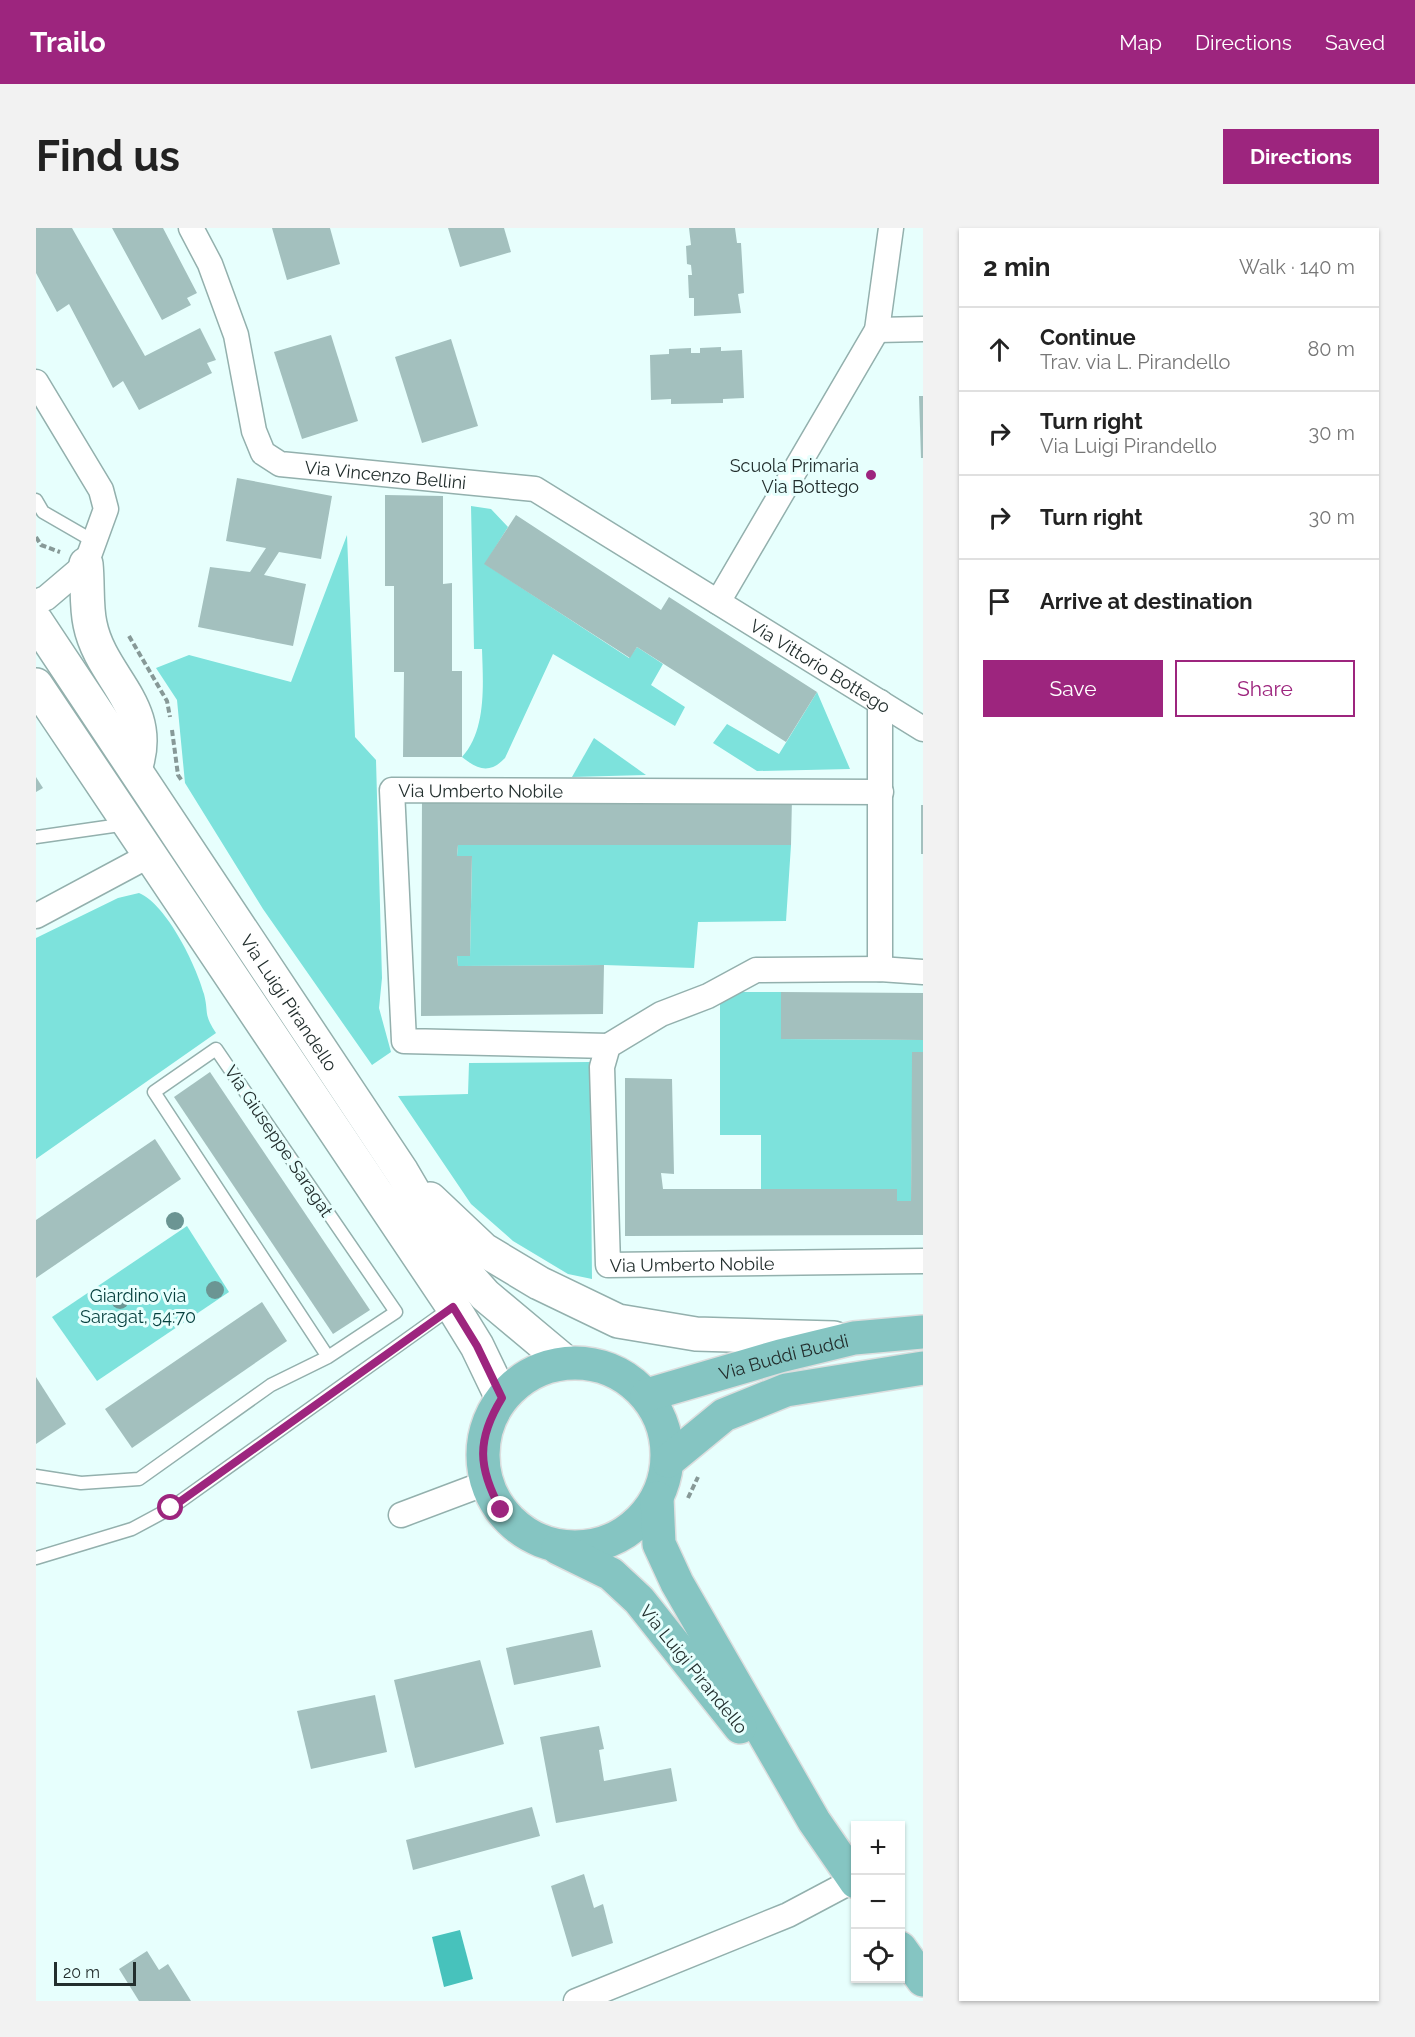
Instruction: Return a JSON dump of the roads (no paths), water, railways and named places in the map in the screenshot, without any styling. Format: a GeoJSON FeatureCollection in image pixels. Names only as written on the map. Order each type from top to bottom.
{"type":"FeatureCollection","features":[{"type":"Feature","properties":{"kind":"main road"},"geometry":{"type":"LineString","coordinates":[[90,553],[90,625],[102,655],[131,701],[140,725],[138,760],[135,769]]}},
{"type":"Feature","properties":{"kind":"main road","name":"Via Luigi Pirandello"},"geometry":{"type":"LineString","coordinates":[[36,621],[402,1172],[453,1259],[485,1295],[565,1362]]}},
{"type":"Feature","properties":{"kind":"main road","name":"Via Luigi Pirandello"},"geometry":{"type":"LineString","coordinates":[[36,685],[453,1307],[477,1346],[502,1398]]}},
{"type":"Feature","properties":{"kind":"main road"},"geometry":{"type":"LineString","coordinates":[[402,1172],[484,1250],[539,1283],[618,1321],[696,1334],[854,1338]]}},
{"type":"Feature","properties":{"kind":"main road","name":"Via Buddi Buddi"},"geometry":{"type":"LineString","coordinates":[[647,1395],[780,1356],[854,1338],[923,1332]]}},
{"type":"Feature","properties":{"kind":"main road"},"geometry":{"type":"LineString","coordinates":[[565,1362],[595,1364],[624,1376],[647,1395],[664,1426],[671,1501],[616,1537],[600,1544],[576,1547],[551,1544],[523,1531],[501,1510],[486,1483],[482,1461],[484,1439],[490,1417],[502,1398],[519,1381],[541,1369],[565,1362]]}},
{"type":"Feature","properties":{"kind":"main road","name":"Via Buddi Buddi"},"geometry":{"type":"LineString","coordinates":[[668,1461],[724,1415],[786,1390],[923,1368]]}},
{"type":"Feature","properties":{"kind":"main road","name":"Via Luigi Pirandello"},"geometry":{"type":"LineString","coordinates":[[671,1501],[659,1544],[677,1583],[814,1821]]}},
{"type":"Feature","properties":{"kind":"main road","name":"Via Luigi Pirandello"},"geometry":{"type":"LineString","coordinates":[[551,1544],[611,1574],[644,1605],[814,1821],[851,1875]]}},
{"type":"Feature","properties":{"kind":"main road"},"geometry":{"type":"LineString","coordinates":[[905,1955],[923,1980]]}},
{"type":"Feature","properties":{"kind":"street","name":"Via Vincenzo Bellini"},"geometry":{"type":"LineString","coordinates":[[191,228],[210,264],[236,335],[254,431],[263,453],[280,464],[535,489],[718,602]]}},
{"type":"Feature","properties":{"kind":"street"},"geometry":{"type":"LineString","coordinates":[[718,602],[877,330],[891,228]]}},
{"type":"Feature","properties":{"kind":"street"},"geometry":{"type":"LineString","coordinates":[[877,330],[923,329]]}},
{"type":"Feature","properties":{"kind":"street"},"geometry":{"type":"LineString","coordinates":[[36,382],[101,490],[106,508],[90,553],[46,598],[36,602]]}},
{"type":"Feature","properties":{"kind":"street","name":"Via Vittorio Bottego"},"geometry":{"type":"LineString","coordinates":[[718,602],[923,729]]}},
{"type":"Feature","properties":{"kind":"street"},"geometry":{"type":"LineString","coordinates":[[880,702],[880,969]]}},
{"type":"Feature","properties":{"kind":"street","name":"Via Umberto Nobile"},"geometry":{"type":"LineString","coordinates":[[881,792],[392,790],[404,1041],[608,1046],[602,1067],[608,1265],[923,1261]]}},
{"type":"Feature","properties":{"kind":"street"},"geometry":{"type":"LineString","coordinates":[[36,916],[150,855]]}},
{"type":"Feature","properties":{"kind":"street"},"geometry":{"type":"LineString","coordinates":[[608,1046],[661,1014],[708,996],[756,970],[880,969],[923,972]]}},
{"type":"Feature","properties":{"kind":"street"},"geometry":{"type":"LineString","coordinates":[[401,1515],[486,1483]]}},
{"type":"Feature","properties":{"kind":"street"},"geometry":{"type":"LineString","coordinates":[[576,2001],[788,1914],[851,1883]]}},
{"type":"Feature","properties":{"kind":"lane"},"geometry":{"type":"LineString","coordinates":[[36,500],[43,512],[90,553]]}},
{"type":"Feature","properties":{"kind":"lane"},"geometry":{"type":"LineString","coordinates":[[36,837],[129,824]]}},
{"type":"Feature","properties":{"kind":"lane","name":"Via Giuseppe Saragat"},"geometry":{"type":"LineString","coordinates":[[36,1476],[81,1483],[139,1479],[271,1385],[328,1357],[396,1312],[216,1049],[154,1092],[328,1357]]}},
{"type":"Feature","properties":{"kind":"lane"},"geometry":{"type":"LineString","coordinates":[[36,1558],[132,1529],[171,1508],[453,1307]]}},
{"type":"Feature","properties":{"kind":"place","name":"Scuola Primaria Via Bottego"},"geometry":{"type":"Point","coordinates":[871,475]}},
{"type":"Feature","properties":{"kind":"park label","name":"Giardino via Saragat, 54:70"},"geometry":{"type":"Point","coordinates":[138,1305]}}]}
